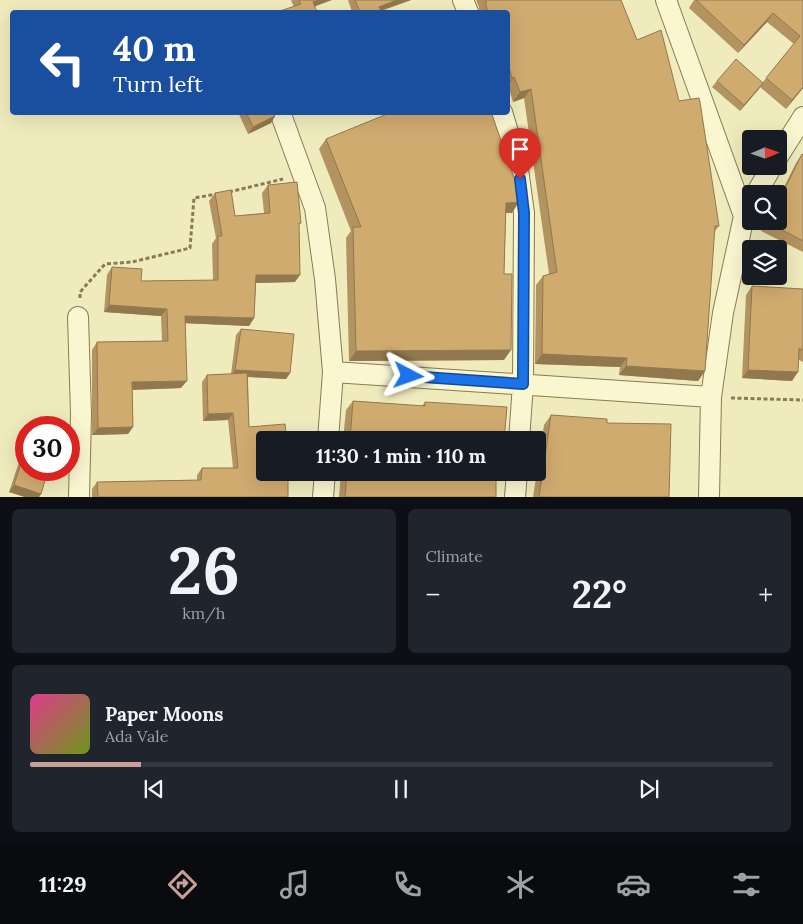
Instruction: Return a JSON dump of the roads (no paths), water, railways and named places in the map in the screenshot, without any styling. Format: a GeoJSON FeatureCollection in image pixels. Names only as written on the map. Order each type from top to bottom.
{"type":"FeatureCollection","features":[{"type":"Feature","properties":{"kind":"street"},"geometry":{"type":"LineString","coordinates":[[666,0],[742,196]]}},
{"type":"Feature","properties":{"kind":"street"},"geometry":{"type":"LineString","coordinates":[[281,115],[315,208],[326,279],[332,372],[329,431]]}},
{"type":"Feature","properties":{"kind":"street"},"geometry":{"type":"LineString","coordinates":[[503,115],[517,162],[524,213],[523,384],[520,431]]}},
{"type":"Feature","properties":{"kind":"street"},"geometry":{"type":"LineString","coordinates":[[788,141],[803,117]]}},
{"type":"Feature","properties":{"kind":"street"},"geometry":{"type":"LineString","coordinates":[[709,496],[710,397],[723,313],[742,230]]}},
{"type":"Feature","properties":{"kind":"street"},"geometry":{"type":"LineString","coordinates":[[78,317],[81,414],[79,496]]}},
{"type":"Feature","properties":{"kind":"street"},"geometry":{"type":"LineString","coordinates":[[332,372],[710,397]]}},
{"type":"Feature","properties":{"kind":"street"},"geometry":{"type":"LineString","coordinates":[[324,496],[325,481]]}},
{"type":"Feature","properties":{"kind":"street"},"geometry":{"type":"LineString","coordinates":[[515,496],[516,481]]}}]}
